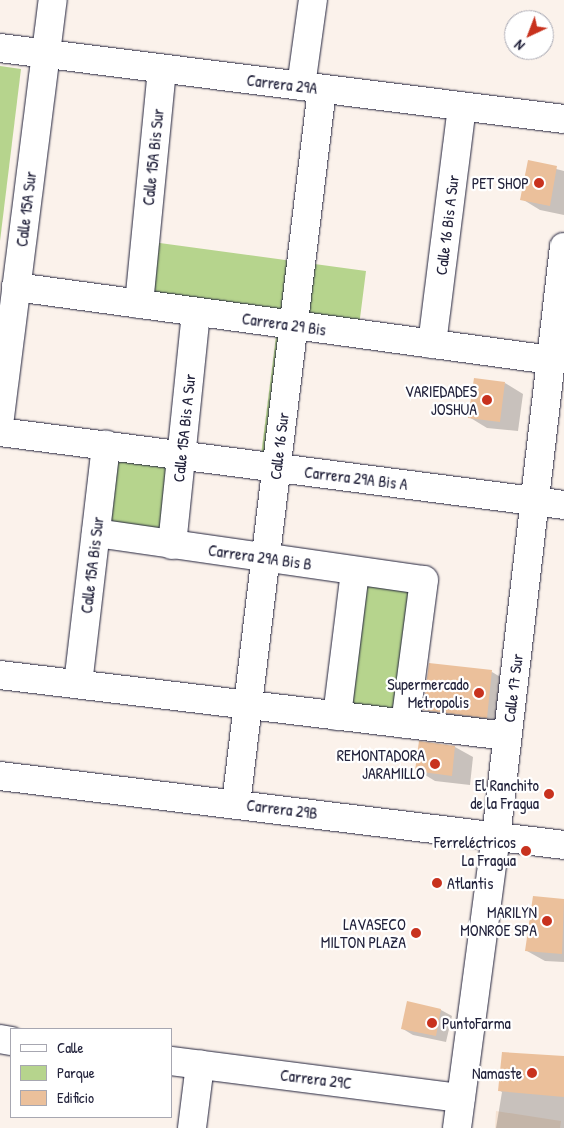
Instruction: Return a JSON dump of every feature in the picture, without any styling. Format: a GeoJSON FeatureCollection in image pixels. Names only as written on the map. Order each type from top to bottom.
{"type":"FeatureCollection","features":[{"type":"Feature","properties":{"kind":"street","name":"Calle 15A Sur"},"geometry":{"type":"LineString","coordinates":[[0,417],[53,0]]}},
{"type":"Feature","properties":{"kind":"street","name":"Calle 16 Sur"},"geometry":{"type":"LineString","coordinates":[[236,804],[294,325],[311,87],[313,0]]}},
{"type":"Feature","properties":{"kind":"street","name":"Carrera 29A"},"geometry":{"type":"LineString","coordinates":[[0,48],[564,119]]}},
{"type":"Feature","properties":{"kind":"street","name":"Calle 15A Bis Sur"},"geometry":{"type":"LineString","coordinates":[[139,304],[162,68]]}},
{"type":"Feature","properties":{"kind":"street","name":"Calle 16 Bis A Sur"},"geometry":{"type":"LineString","coordinates":[[432,344],[462,106]]}},
{"type":"Feature","properties":{"kind":"street","name":"Calle 17 Sur"},"geometry":{"type":"LineString","coordinates":[[457,1128],[496,837],[564,247]]}},
{"type":"Feature","properties":{"kind":"street","name":"Carrera 29 Bis"},"geometry":{"type":"LineString","coordinates":[[16,287],[551,360]]}},
{"type":"Feature","properties":{"kind":"street","name":"Calle 15A Bis A Sur"},"geometry":{"type":"LineString","coordinates":[[172,545],[196,312]]}},
{"type":"Feature","properties":{"kind":"street","name":"Carrera 29A Bis A"},"geometry":{"type":"LineString","coordinates":[[0,432],[564,505]]}},
{"type":"Feature","properties":{"kind":"street","name":"Calle 15A Bis Sur"},"geometry":{"type":"LineString","coordinates":[[78,684],[106,445]]}},
{"type":"Feature","properties":{"kind":"street","name":"Carrera 29A Bis B"},"geometry":{"type":"LineString","coordinates":[[96,534],[424,580],[405,724]]}},
{"type":"Feature","properties":{"kind":"street"},"geometry":{"type":"LineString","coordinates":[[337,716],[355,571]]}},
{"type":"Feature","properties":{"kind":"street"},"geometry":{"type":"LineString","coordinates":[[0,675],[507,736]]}},
{"type":"Feature","properties":{"kind":"street","name":"Carrera 29B"},"geometry":{"type":"LineString","coordinates":[[0,776],[564,845]]}},
{"type":"Feature","properties":{"kind":"street","name":"Carrera 29C"},"geometry":{"type":"LineString","coordinates":[[172,1061],[461,1098]]}},
{"type":"Feature","properties":{"kind":"street"},"geometry":{"type":"LineString","coordinates":[[192,1128],[200,1065]]}},
{"type":"Feature","properties":{"kind":"shaded area"},"geometry":{"type":"Polygon","coordinates":[[[496,1111],[561,1121],[560,1128],[495,1128],[496,1111]]]}},
{"type":"Feature","properties":{"kind":"green space"},"geometry":{"type":"Polygon","coordinates":[[[0,66],[21,69],[0,241],[0,66]]]}},
{"type":"Feature","properties":{"kind":"green space"},"geometry":{"type":"Polygon","coordinates":[[[145,241],[366,271],[358,334],[307,328],[289,458],[261,455],[276,336],[139,304],[145,241]]]}},
{"type":"Feature","properties":{"kind":"green space"},"geometry":{"type":"Polygon","coordinates":[[[106,445],[181,455],[172,545],[96,533],[106,445]]]}},
{"type":"Feature","properties":{"kind":"green space"},"geometry":{"type":"Polygon","coordinates":[[[356,574],[423,581],[402,720],[340,713],[356,574]]]}},
{"type":"Feature","properties":{"kind":"building","name":"PET SHOP"},"geometry":{"type":"Polygon","coordinates":[[[528,160],[557,166],[550,206],[520,200],[528,160]]]}},
{"type":"Feature","properties":{"kind":"building","name":"VARIEDADES JOSHUA"},"geometry":{"type":"Polygon","coordinates":[[[474,378],[505,382],[500,422],[468,418],[474,378]]]}},
{"type":"Feature","properties":{"kind":"building"},"geometry":{"type":"Polygon","coordinates":[[[429,663],[492,670],[487,718],[423,710],[429,663]]]}},
{"type":"Feature","properties":{"kind":"building","name":"REMONTADORA JARAMILLO"},"geometry":{"type":"Polygon","coordinates":[[[419,741],[455,746],[452,776],[415,771],[419,741]]]}},
{"type":"Feature","properties":{"kind":"building","name":"MARILYN MONROE SPA"},"geometry":{"type":"Polygon","coordinates":[[[533,896],[564,899],[562,954],[525,951],[533,896]]]}},
{"type":"Feature","properties":{"kind":"building"},"geometry":{"type":"Polygon","coordinates":[[[407,1001],[441,1009],[436,1036],[401,1029],[407,1001]]]}},
{"type":"Feature","properties":{"kind":"building","name":"Namaste"},"geometry":{"type":"Polygon","coordinates":[[[502,1052],[564,1056],[564,1097],[498,1091],[502,1052]]]}},
{"type":"Feature","properties":{"kind":"place","name":"PET SHOP"},"geometry":{"type":"Point","coordinates":[539,183]}},
{"type":"Feature","properties":{"kind":"place","name":"VARIEDADES JOSHUA"},"geometry":{"type":"Point","coordinates":[487,400]}},
{"type":"Feature","properties":{"kind":"place","name":"Supermercado Metropolis"},"geometry":{"type":"Point","coordinates":[479,693]}},
{"type":"Feature","properties":{"kind":"place","name":"REMONTADORA JARAMILLO"},"geometry":{"type":"Point","coordinates":[435,764]}},
{"type":"Feature","properties":{"kind":"place","name":"El Ranchito de la Fragua"},"geometry":{"type":"Point","coordinates":[549,794]}},
{"type":"Feature","properties":{"kind":"place","name":"Ferreléctricos La Fragua"},"geometry":{"type":"Point","coordinates":[526,851]}},
{"type":"Feature","properties":{"kind":"place","name":"Atlantis"},"geometry":{"type":"Point","coordinates":[437,883]}},
{"type":"Feature","properties":{"kind":"place","name":"MARILYN MONROE SPA"},"geometry":{"type":"Point","coordinates":[547,921]}},
{"type":"Feature","properties":{"kind":"place","name":"LAVASECO MILTON PLAZA"},"geometry":{"type":"Point","coordinates":[416,933]}},
{"type":"Feature","properties":{"kind":"place","name":"PuntoFarma"},"geometry":{"type":"Point","coordinates":[432,1023]}},
{"type":"Feature","properties":{"kind":"place","name":"Namaste"},"geometry":{"type":"Point","coordinates":[532,1073]}}]}
